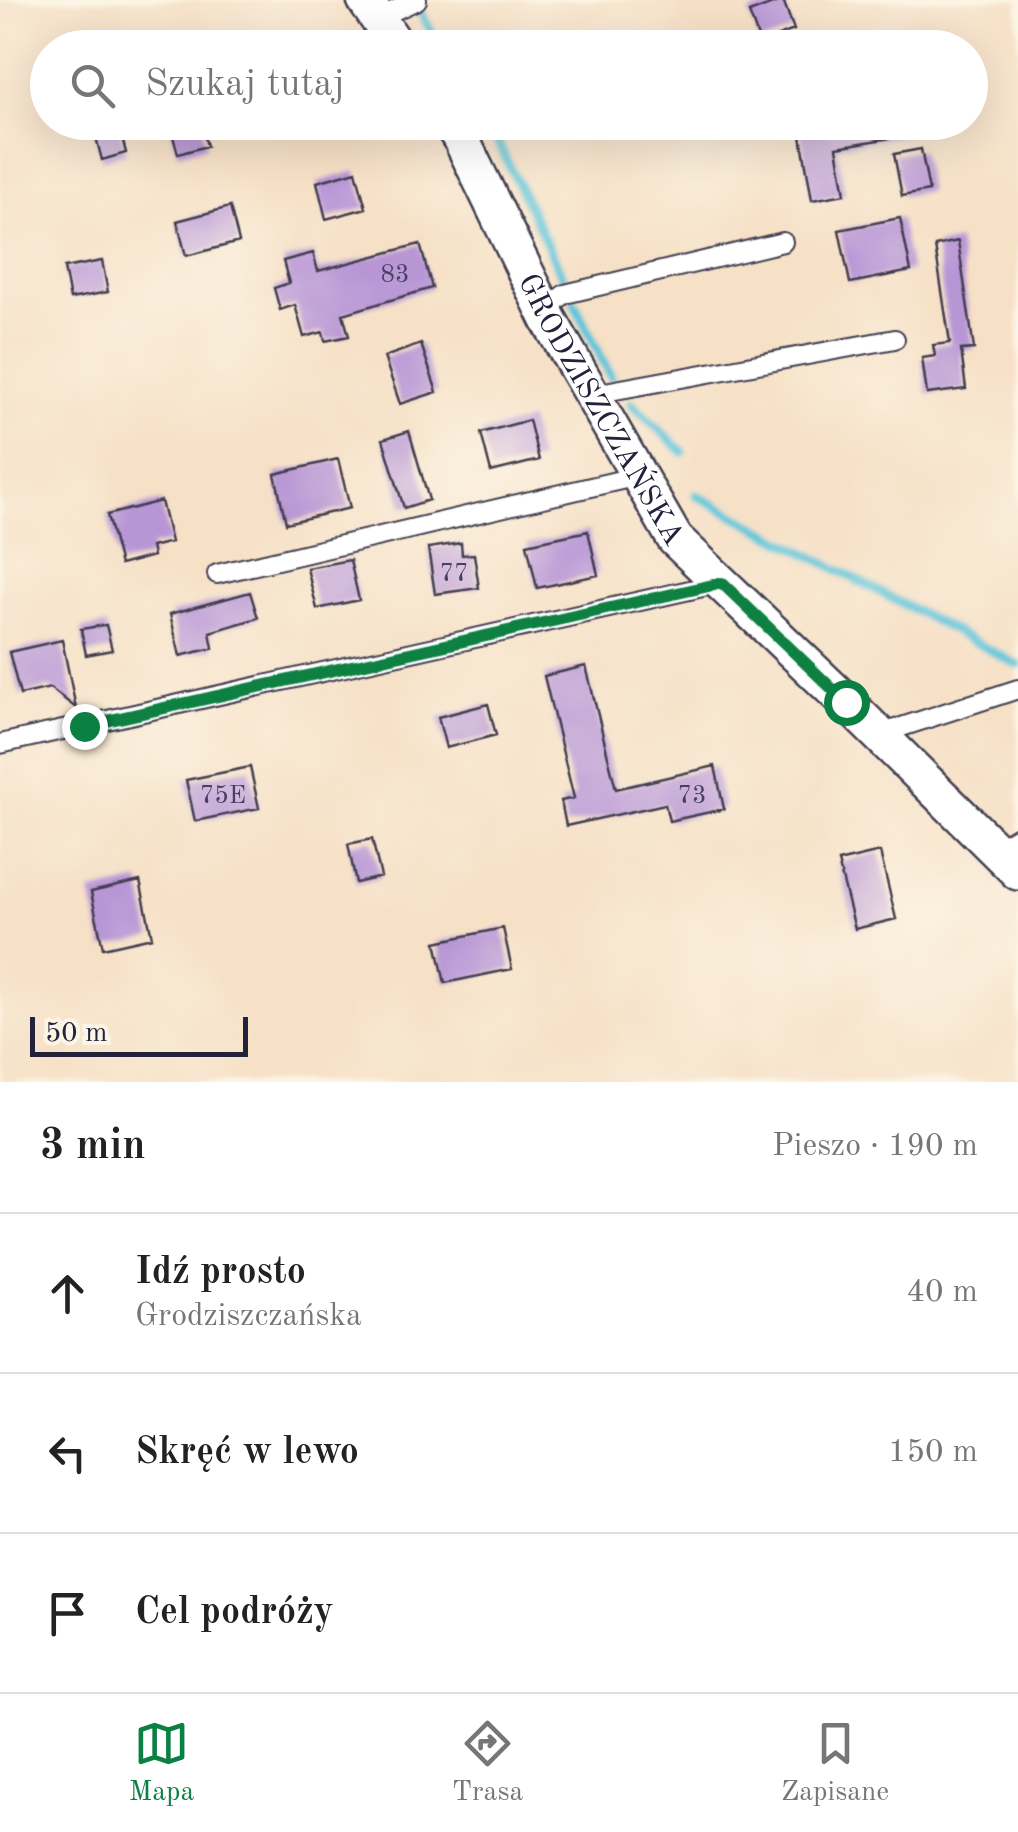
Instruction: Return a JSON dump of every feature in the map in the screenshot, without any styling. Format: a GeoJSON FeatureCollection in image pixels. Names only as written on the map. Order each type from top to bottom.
{"type":"FeatureCollection","features":[{"type":"Feature","properties":{"kind":"street"},"geometry":{"type":"LineString","coordinates":[[372,9],[386,30]]}},
{"type":"Feature","properties":{"kind":"street","name":"GRODZISZCZAŃSKA"},"geometry":{"type":"LineString","coordinates":[[462,140],[547,316],[675,539],[1010,852]]}},
{"type":"Feature","properties":{"kind":"lane"},"geometry":{"type":"LineString","coordinates":[[372,9],[417,0]]}},
{"type":"Feature","properties":{"kind":"lane"},"geometry":{"type":"LineString","coordinates":[[547,316],[565,294],[783,242]]}},
{"type":"Feature","properties":{"kind":"lane"},"geometry":{"type":"LineString","coordinates":[[596,402],[610,390],[894,339]]}},
{"type":"Feature","properties":{"kind":"lane"},"geometry":{"type":"LineString","coordinates":[[217,574],[638,476]]}},
{"type":"Feature","properties":{"kind":"lane"},"geometry":{"type":"LineString","coordinates":[[0,744],[722,583]]}},
{"type":"Feature","properties":{"kind":"lane"},"geometry":{"type":"LineString","coordinates":[[880,734],[1018,689]]}},
{"type":"Feature","properties":{"kind":"building"},"geometry":{"type":"Polygon","coordinates":[[[783,0],[794,30],[755,30],[749,13],[783,0]]]}},
{"type":"Feature","properties":{"kind":"building"},"geometry":{"type":"Polygon","coordinates":[[[97,140],[123,140],[126,153],[102,160],[97,140]]]}},
{"type":"Feature","properties":{"kind":"building"},"geometry":{"type":"Polygon","coordinates":[[[174,140],[205,140],[207,146],[178,154],[174,140]]]}},
{"type":"Feature","properties":{"kind":"building"},"geometry":{"type":"Polygon","coordinates":[[[802,140],[879,140],[837,147],[845,194],[812,200],[802,140]]]}},
{"type":"Feature","properties":{"kind":"building"},"geometry":{"type":"Polygon","coordinates":[[[921,149],[929,191],[902,196],[894,154],[921,149]]]}},
{"type":"Feature","properties":{"kind":"building"},"geometry":{"type":"Polygon","coordinates":[[[356,171],[366,208],[326,219],[317,182],[356,171]]]}},
{"type":"Feature","properties":{"kind":"building"},"geometry":{"type":"Polygon","coordinates":[[[230,207],[239,242],[186,256],[177,221],[230,207]]]}},
{"type":"Feature","properties":{"kind":"building"},"geometry":{"type":"Polygon","coordinates":[[[900,218],[911,271],[850,283],[839,230],[900,218]]]}},
{"type":"Feature","properties":{"kind":"building"},"geometry":{"type":"Polygon","coordinates":[[[958,241],[974,349],[961,350],[966,389],[927,394],[922,358],[935,356],[933,345],[950,343],[935,246],[958,241]]]}},
{"type":"Feature","properties":{"kind":"building"},"geometry":{"type":"Polygon","coordinates":[[[420,244],[432,288],[343,314],[349,336],[325,341],[323,332],[304,337],[295,305],[280,310],[274,288],[289,283],[283,261],[313,253],[318,271],[420,244]]]}},
{"type":"Feature","properties":{"kind":"building"},"geometry":{"type":"Polygon","coordinates":[[[102,261],[108,292],[70,299],[64,268],[102,261]]]}},
{"type":"Feature","properties":{"kind":"building"},"geometry":{"type":"Polygon","coordinates":[[[421,344],[437,392],[400,404],[384,357],[421,344]]]}},
{"type":"Feature","properties":{"kind":"building"},"geometry":{"type":"Polygon","coordinates":[[[529,420],[539,460],[491,472],[481,433],[529,420]]]}},
{"type":"Feature","properties":{"kind":"building"},"geometry":{"type":"Polygon","coordinates":[[[409,431],[429,500],[404,508],[383,439],[409,431]]]}},
{"type":"Feature","properties":{"kind":"building"},"geometry":{"type":"Polygon","coordinates":[[[338,459],[350,508],[286,523],[275,474],[338,459]]]}},
{"type":"Feature","properties":{"kind":"building"},"geometry":{"type":"Polygon","coordinates":[[[161,501],[171,542],[151,547],[153,556],[120,565],[107,515],[161,501]]]}},
{"type":"Feature","properties":{"kind":"building"},"geometry":{"type":"Polygon","coordinates":[[[588,531],[598,575],[537,588],[527,544],[588,531]]]}},
{"type":"Feature","properties":{"kind":"building"},"geometry":{"type":"Polygon","coordinates":[[[461,543],[462,555],[474,554],[479,588],[435,594],[428,548],[461,543]]]}},
{"type":"Feature","properties":{"kind":"building"},"geometry":{"type":"Polygon","coordinates":[[[350,560],[359,600],[317,609],[307,568],[350,560]]]}},
{"type":"Feature","properties":{"kind":"building"},"geometry":{"type":"Polygon","coordinates":[[[250,592],[258,618],[210,632],[213,648],[180,656],[170,614],[250,592]]]}},
{"type":"Feature","properties":{"kind":"building"},"geometry":{"type":"Polygon","coordinates":[[[106,625],[112,650],[86,655],[81,629],[106,625]]]}},
{"type":"Feature","properties":{"kind":"building"},"geometry":{"type":"Polygon","coordinates":[[[62,640],[76,708],[50,688],[20,695],[9,652],[62,640]]]}},
{"type":"Feature","properties":{"kind":"building"},"geometry":{"type":"Polygon","coordinates":[[[586,666],[616,789],[715,766],[724,809],[669,821],[665,804],[566,826],[561,801],[574,798],[544,676],[586,666]]]}},
{"type":"Feature","properties":{"kind":"building"},"geometry":{"type":"Polygon","coordinates":[[[488,704],[496,735],[446,748],[438,717],[488,704]]]}},
{"type":"Feature","properties":{"kind":"building"},"geometry":{"type":"Polygon","coordinates":[[[250,767],[259,808],[195,821],[186,780],[250,767]]]}},
{"type":"Feature","properties":{"kind":"building"},"geometry":{"type":"Polygon","coordinates":[[[372,839],[381,877],[356,883],[348,844],[372,839]]]}},
{"type":"Feature","properties":{"kind":"building"},"geometry":{"type":"Polygon","coordinates":[[[880,852],[896,919],[855,929],[838,862],[880,852]]]}},
{"type":"Feature","properties":{"kind":"building"},"geometry":{"type":"Polygon","coordinates":[[[140,881],[152,937],[103,948],[91,892],[140,881]]]}},
{"type":"Feature","properties":{"kind":"building"},"geometry":{"type":"Polygon","coordinates":[[[503,928],[512,969],[445,983],[436,942],[503,928]]]}},
{"type":"Feature","properties":{"kind":"waterway"},"geometry":{"type":"LineString","coordinates":[[421,14],[431,30]]}},
{"type":"Feature","properties":{"kind":"waterway"},"geometry":{"type":"LineString","coordinates":[[497,140],[563,277]]}},
{"type":"Feature","properties":{"kind":"waterway"},"geometry":{"type":"LineString","coordinates":[[574,302],[611,377]]}},
{"type":"Feature","properties":{"kind":"waterway"},"geometry":{"type":"LineString","coordinates":[[631,403],[683,452]]}},
{"type":"Feature","properties":{"kind":"waterway"},"geometry":{"type":"LineString","coordinates":[[696,495],[1018,665]]}},
{"type":"Feature","properties":{"kind":"route"},"geometry":{"type":"LineString","coordinates":[[84,726],[722,583],[846,702]]}}]}
